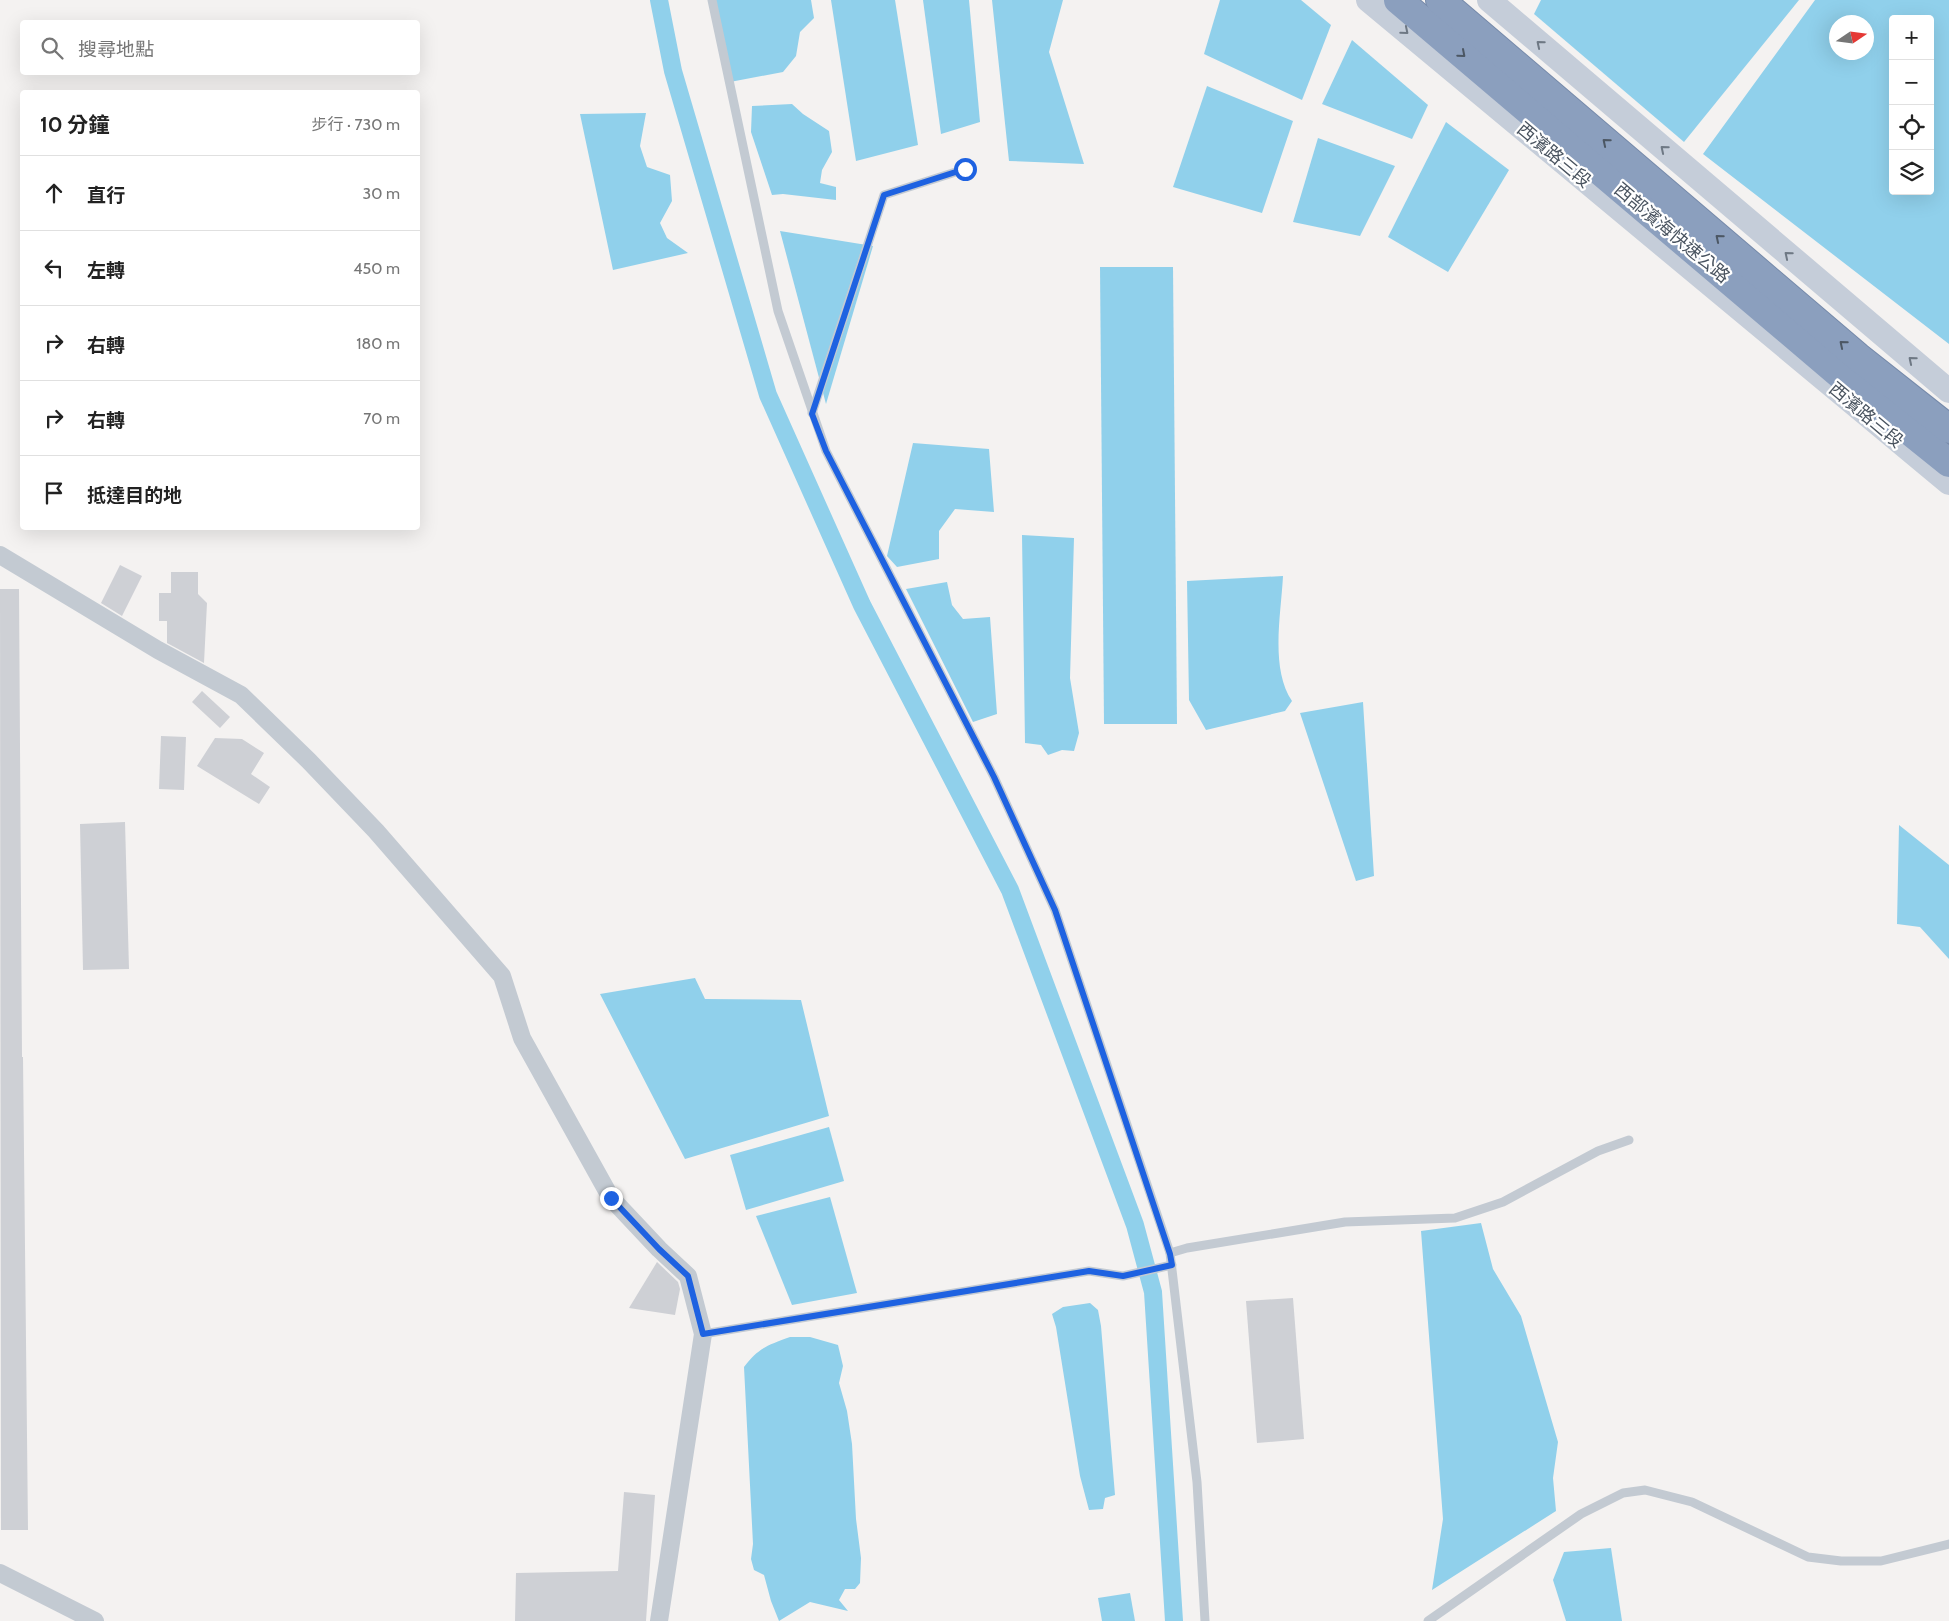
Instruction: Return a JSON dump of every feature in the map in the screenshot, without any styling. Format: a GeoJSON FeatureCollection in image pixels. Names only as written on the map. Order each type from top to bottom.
{"type":"FeatureCollection","features":[{"type":"Feature","properties":{"kind":"highway","name":"西部濱海快速公路"},"geometry":{"type":"LineString","coordinates":[[1398,0],[1852,385],[1949,463]]}},
{"type":"Feature","properties":{"kind":"highway","name":"西部濱海快速公路"},"geometry":{"type":"LineString","coordinates":[[1440,0],[1858,357],[1949,429]]}},
{"type":"Feature","properties":{"kind":"street","name":"西濱路三段"},"geometry":{"type":"LineString","coordinates":[[1368,0],[1949,483]]}},
{"type":"Feature","properties":{"kind":"street"},"geometry":{"type":"LineString","coordinates":[[1488,0],[1949,391]]}},
{"type":"Feature","properties":{"kind":"street"},"geometry":{"type":"LineString","coordinates":[[0,555],[158,650],[241,695],[309,761],[376,831],[502,976],[522,1038],[611,1198],[659,1249],[688,1276],[703,1334],[659,1621]]}},
{"type":"Feature","properties":{"kind":"street"},"geometry":{"type":"LineString","coordinates":[[0,1573],[95,1621]]}},
{"type":"Feature","properties":{"kind":"lane"},"geometry":{"type":"LineString","coordinates":[[712,0],[778,311],[812,414],[826,451],[994,777],[1055,910],[1170,1254],[1196,1482],[1205,1621]]}},
{"type":"Feature","properties":{"kind":"lane"},"geometry":{"type":"LineString","coordinates":[[812,414],[884,195],[965,169]]}},
{"type":"Feature","properties":{"kind":"lane"},"geometry":{"type":"LineString","coordinates":[[1170,1254],[1187,1248],[1345,1222],[1455,1218],[1503,1202],[1598,1151],[1629,1140]]}},
{"type":"Feature","properties":{"kind":"lane"},"geometry":{"type":"LineString","coordinates":[[703,1334],[1089,1271],[1123,1276],[1172,1265]]}},
{"type":"Feature","properties":{"kind":"lane"},"geometry":{"type":"LineString","coordinates":[[1428,1621],[1581,1514],[1623,1493],[1645,1490],[1692,1502],[1808,1557],[1841,1561],[1881,1561],[1949,1544]]}},
{"type":"Feature","properties":{"kind":"water"},"geometry":{"type":"Polygon","coordinates":[[[713,0],[811,0],[814,18],[800,32],[796,56],[783,72],[730,82],[713,0]]]}},
{"type":"Feature","properties":{"kind":"water"},"geometry":{"type":"Polygon","coordinates":[[[831,0],[895,0],[918,145],[856,161],[831,0]]]}},
{"type":"Feature","properties":{"kind":"water"},"geometry":{"type":"Polygon","coordinates":[[[923,0],[969,0],[980,122],[941,134],[923,0]]]}},
{"type":"Feature","properties":{"kind":"water"},"geometry":{"type":"Polygon","coordinates":[[[992,0],[1063,0],[1049,52],[1084,164],[1009,161],[992,0]]]}},
{"type":"Feature","properties":{"kind":"water"},"geometry":{"type":"Polygon","coordinates":[[[1220,0],[1301,0],[1331,25],[1302,100],[1204,54],[1220,0]]]}},
{"type":"Feature","properties":{"kind":"water"},"geometry":{"type":"Polygon","coordinates":[[[1541,0],[1799,0],[1684,142],[1534,14],[1541,0]]]}},
{"type":"Feature","properties":{"kind":"water"},"geometry":{"type":"Polygon","coordinates":[[[1815,0],[1949,0],[1949,344],[1703,154],[1815,0]]]}},
{"type":"Feature","properties":{"kind":"water"},"geometry":{"type":"Polygon","coordinates":[[[1352,40],[1428,105],[1412,139],[1322,104],[1352,40]]]}},
{"type":"Feature","properties":{"kind":"water"},"geometry":{"type":"Polygon","coordinates":[[[1207,86],[1293,121],[1262,213],[1173,187],[1207,86]]]}},
{"type":"Feature","properties":{"kind":"water"},"geometry":{"type":"Polygon","coordinates":[[[792,104],[803,114],[829,131],[832,152],[822,170],[820,183],[836,187],[836,200],[783,194],[772,195],[751,132],[752,106],[792,104]]]}},
{"type":"Feature","properties":{"kind":"water"},"geometry":{"type":"Polygon","coordinates":[[[646,113],[640,146],[647,167],[670,175],[672,201],[660,223],[667,238],[688,253],[613,270],[580,114],[646,113]]]}},
{"type":"Feature","properties":{"kind":"water"},"geometry":{"type":"Polygon","coordinates":[[[1446,122],[1509,170],[1448,272],[1388,237],[1446,122]]]}},
{"type":"Feature","properties":{"kind":"water"},"geometry":{"type":"Polygon","coordinates":[[[1318,138],[1395,166],[1360,236],[1293,222],[1318,138]]]}},
{"type":"Feature","properties":{"kind":"water"},"geometry":{"type":"Polygon","coordinates":[[[780,231],[873,246],[826,404],[780,231]]]}},
{"type":"Feature","properties":{"kind":"water"},"geometry":{"type":"Polygon","coordinates":[[[1100,267],[1173,267],[1177,724],[1104,724],[1100,267]]]}},
{"type":"Feature","properties":{"kind":"water"},"geometry":{"type":"Polygon","coordinates":[[[913,443],[989,449],[994,512],[955,509],[939,531],[939,559],[897,567],[887,556],[913,443]]]}},
{"type":"Feature","properties":{"kind":"water"},"geometry":{"type":"Polygon","coordinates":[[[1022,535],[1074,538],[1070,678],[1079,733],[1074,751],[1062,750],[1048,755],[1041,745],[1025,743],[1022,535]]]}},
{"type":"Feature","properties":{"kind":"water"},"geometry":{"type":"Polygon","coordinates":[[[1283,576],[1278,641],[1279,657],[1285,688],[1292,701],[1285,711],[1206,730],[1189,700],[1187,581],[1283,576]]]}},
{"type":"Feature","properties":{"kind":"water"},"geometry":{"type":"Polygon","coordinates":[[[947,582],[952,605],[963,619],[990,617],[997,714],[973,722],[906,589],[947,582]]]}},
{"type":"Feature","properties":{"kind":"water"},"geometry":{"type":"Polygon","coordinates":[[[1363,702],[1374,876],[1356,881],[1300,713],[1363,702]]]}},
{"type":"Feature","properties":{"kind":"water"},"geometry":{"type":"Polygon","coordinates":[[[1899,825],[1949,865],[1949,959],[1920,927],[1897,924],[1899,825]]]}},
{"type":"Feature","properties":{"kind":"water"},"geometry":{"type":"Polygon","coordinates":[[[695,978],[705,999],[801,1000],[829,1116],[685,1159],[600,994],[695,978]]]}},
{"type":"Feature","properties":{"kind":"water"},"geometry":{"type":"Polygon","coordinates":[[[829,1127],[844,1181],[746,1210],[730,1155],[829,1127]]]}},
{"type":"Feature","properties":{"kind":"water"},"geometry":{"type":"Polygon","coordinates":[[[830,1197],[857,1293],[792,1305],[756,1216],[830,1197]]]}},
{"type":"Feature","properties":{"kind":"water"},"geometry":{"type":"Polygon","coordinates":[[[1481,1223],[1493,1269],[1521,1316],[1558,1442],[1553,1478],[1556,1511],[1432,1590],[1443,1519],[1421,1231],[1481,1223]]]}},
{"type":"Feature","properties":{"kind":"water"},"geometry":{"type":"Polygon","coordinates":[[[1090,1303],[1098,1310],[1101,1326],[1115,1495],[1105,1498],[1103,1509],[1089,1510],[1080,1476],[1056,1327],[1052,1314],[1063,1307],[1090,1303]]]}},
{"type":"Feature","properties":{"kind":"water"},"geometry":{"type":"Polygon","coordinates":[[[790,1337],[810,1337],[838,1345],[843,1366],[839,1383],[847,1411],[852,1444],[856,1519],[861,1558],[860,1583],[855,1589],[845,1589],[839,1600],[848,1611],[810,1602],[779,1621],[764,1575],[754,1570],[751,1559],[753,1544],[744,1367],[754,1355],[764,1348],[790,1337]]]}},
{"type":"Feature","properties":{"kind":"water"},"geometry":{"type":"Polygon","coordinates":[[[1611,1548],[1622,1621],[1566,1621],[1553,1580],[1564,1552],[1611,1548]]]}},
{"type":"Feature","properties":{"kind":"water"},"geometry":{"type":"Polygon","coordinates":[[[1130,1593],[1135,1621],[1102,1621],[1098,1598],[1130,1593]]]}},
{"type":"Feature","properties":{"kind":"building"},"geometry":{"type":"Polygon","coordinates":[[[120,565],[142,576],[122,616],[101,603],[120,565]]]}},
{"type":"Feature","properties":{"kind":"building"},"geometry":{"type":"Polygon","coordinates":[[[171,572],[198,572],[198,594],[207,603],[204,663],[167,643],[167,621],[159,621],[159,593],[171,593],[171,572]]]}},
{"type":"Feature","properties":{"kind":"building"},"geometry":{"type":"Polygon","coordinates":[[[0,589],[19,589],[28,1530],[1,1530],[0,589]]]}},
{"type":"Feature","properties":{"kind":"building"},"geometry":{"type":"Polygon","coordinates":[[[202,691],[230,717],[220,728],[192,702],[202,691]]]}},
{"type":"Feature","properties":{"kind":"building"},"geometry":{"type":"Polygon","coordinates":[[[161,736],[186,737],[184,790],[159,789],[161,736]]]}},
{"type":"Feature","properties":{"kind":"building"},"geometry":{"type":"Polygon","coordinates":[[[215,738],[242,739],[264,753],[251,774],[270,787],[259,804],[197,766],[215,738]]]}},
{"type":"Feature","properties":{"kind":"building"},"geometry":{"type":"Polygon","coordinates":[[[125,822],[129,969],[83,970],[80,824],[125,822]]]}},
{"type":"Feature","properties":{"kind":"building"},"geometry":{"type":"Polygon","coordinates":[[[657,1262],[678,1282],[680,1289],[675,1315],[629,1308],[657,1262]]]}},
{"type":"Feature","properties":{"kind":"building"},"geometry":{"type":"Polygon","coordinates":[[[1293,1298],[1304,1439],[1257,1443],[1246,1301],[1293,1298]]]}},
{"type":"Feature","properties":{"kind":"building"},"geometry":{"type":"Polygon","coordinates":[[[624,1492],[655,1495],[646,1621],[515,1621],[516,1573],[618,1571],[624,1492]]]}},
{"type":"Feature","properties":{"kind":"waterway"},"geometry":{"type":"LineString","coordinates":[[659,0],[673,71],[768,395],[862,605],[1010,890],[1135,1225],[1153,1292],[1174,1621]]}},
{"type":"Feature","properties":{"kind":"route"},"geometry":{"type":"LineString","coordinates":[[611,1198],[659,1249],[688,1276],[703,1334],[1089,1271],[1123,1276],[1172,1265],[1170,1254],[1055,910],[994,777],[826,451],[812,414],[884,195],[965,169]]}}]}
